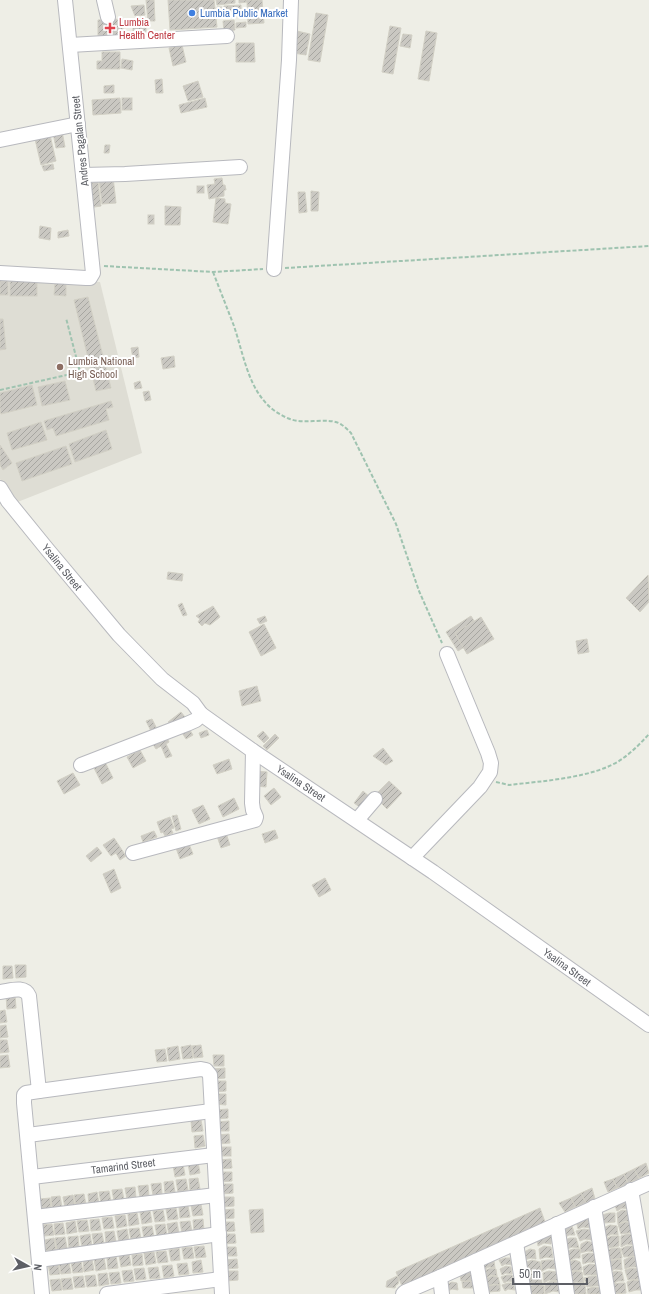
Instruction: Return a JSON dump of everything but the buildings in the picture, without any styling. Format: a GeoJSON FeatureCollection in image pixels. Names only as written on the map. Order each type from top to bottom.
{"type":"FeatureCollection","features":[{"type":"Feature","properties":{"kind":"street","name":"Andres Pagalan Street"},"geometry":{"type":"LineString","coordinates":[[65,0],[92,265]]}},
{"type":"Feature","properties":{"kind":"street"},"geometry":{"type":"LineString","coordinates":[[104,0],[108,17]]}},
{"type":"Feature","properties":{"kind":"street"},"geometry":{"type":"LineString","coordinates":[[274,269],[289,60],[291,0]]}},
{"type":"Feature","properties":{"kind":"street"},"geometry":{"type":"LineString","coordinates":[[70,45],[228,36]]}},
{"type":"Feature","properties":{"kind":"street"},"geometry":{"type":"LineString","coordinates":[[0,140],[78,124]]}},
{"type":"Feature","properties":{"kind":"street"},"geometry":{"type":"LineString","coordinates":[[83,174],[125,174],[240,167]]}},
{"type":"Feature","properties":{"kind":"street"},"geometry":{"type":"LineString","coordinates":[[0,273],[90,278],[93,273],[92,265]]}},
{"type":"Feature","properties":{"kind":"street","name":"Ysalina Street"},"geometry":{"type":"LineString","coordinates":[[0,488],[8,501],[47,550],[114,629],[156,673],[193,703],[201,714],[253,751],[412,858],[649,1025]]}},
{"type":"Feature","properties":{"kind":"street"},"geometry":{"type":"LineString","coordinates":[[412,858],[480,787],[490,772],[488,753],[447,654]]}},
{"type":"Feature","properties":{"kind":"street"},"geometry":{"type":"LineString","coordinates":[[81,766],[187,724],[196,720],[201,714]]}},
{"type":"Feature","properties":{"kind":"street"},"geometry":{"type":"LineString","coordinates":[[133,853],[255,820],[256,817],[252,803],[253,751]]}},
{"type":"Feature","properties":{"kind":"street"},"geometry":{"type":"LineString","coordinates":[[356,820],[375,799]]}},
{"type":"Feature","properties":{"kind":"street"},"geometry":{"type":"LineString","coordinates":[[0,992],[22,989],[27,992],[29,996],[39,1091]]}},
{"type":"Feature","properties":{"kind":"street"},"geometry":{"type":"LineString","coordinates":[[42,1294],[24,1095],[26,1093],[39,1091],[201,1069],[206,1070],[210,1074],[222,1294]]}},
{"type":"Feature","properties":{"kind":"street"},"geometry":{"type":"LineString","coordinates":[[28,1135],[211,1111]]}},
{"type":"Feature","properties":{"kind":"street","name":"Tamarind Street"},"geometry":{"type":"LineString","coordinates":[[32,1178],[214,1155]]}},
{"type":"Feature","properties":{"kind":"street"},"geometry":{"type":"LineString","coordinates":[[403,1294],[649,1183]]}},
{"type":"Feature","properties":{"kind":"street"},"geometry":{"type":"LineString","coordinates":[[631,1190],[644,1227],[649,1293]]}},
{"type":"Feature","properties":{"kind":"street"},"geometry":{"type":"LineString","coordinates":[[35,1217],[216,1195]]}},
{"type":"Feature","properties":{"kind":"street"},"geometry":{"type":"LineString","coordinates":[[594,1207],[608,1294]]}},
{"type":"Feature","properties":{"kind":"street"},"geometry":{"type":"LineString","coordinates":[[557,1224],[567,1294]]}},
{"type":"Feature","properties":{"kind":"street"},"geometry":{"type":"LineString","coordinates":[[39,1260],[219,1234]]}},
{"type":"Feature","properties":{"kind":"street"},"geometry":{"type":"LineString","coordinates":[[516,1243],[524,1294]]}},
{"type":"Feature","properties":{"kind":"street"},"geometry":{"type":"LineString","coordinates":[[476,1261],[482,1294]]}},
{"type":"Feature","properties":{"kind":"street"},"geometry":{"type":"LineString","coordinates":[[440,1277],[442,1294]]}},
{"type":"Feature","properties":{"kind":"street"},"geometry":{"type":"LineString","coordinates":[[107,1294],[221,1279]]}},
{"type":"Feature","properties":{"kind":"path"},"geometry":{"type":"LineString","coordinates":[[92,265],[213,272],[649,246]]}},
{"type":"Feature","properties":{"kind":"path"},"geometry":{"type":"LineString","coordinates":[[213,272],[234,328],[244,363],[254,386],[264,403],[278,414],[292,420],[330,421],[341,424],[351,433],[396,524],[419,591],[447,654]]}},
{"type":"Feature","properties":{"kind":"path"},"geometry":{"type":"LineString","coordinates":[[0,390],[80,372],[66,318]]}},
{"type":"Feature","properties":{"kind":"path"},"geometry":{"type":"LineString","coordinates":[[487,778],[509,785],[587,773],[607,767],[622,760],[649,734]]}},
{"type":"Feature","properties":{"kind":"shaded area","name":"Lumbia National High School"},"geometry":{"type":"Polygon","coordinates":[[[0,278],[100,282],[142,453],[15,503],[0,479],[0,278]]]}},
{"type":"Feature","properties":{"kind":"place","name":"Lumbia Public Market"},"geometry":{"type":"Point","coordinates":[192,13]}},
{"type":"Feature","properties":{"kind":"place","name":"Lumbia Health Center"},"geometry":{"type":"Point","coordinates":[110,28]}},
{"type":"Feature","properties":{"kind":"place","name":"Lumbia National High School"},"geometry":{"type":"Point","coordinates":[60,367]}}]}
